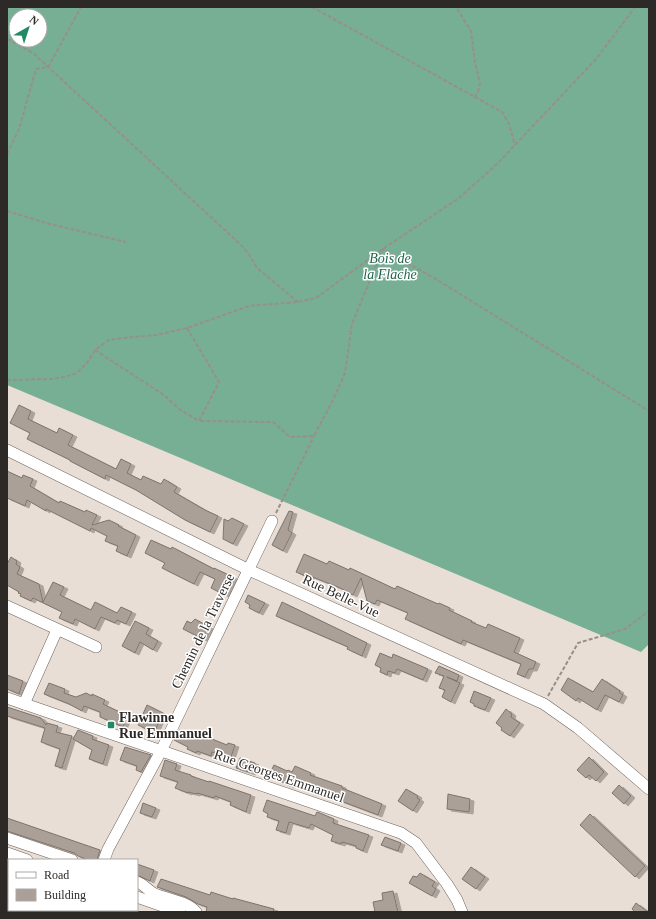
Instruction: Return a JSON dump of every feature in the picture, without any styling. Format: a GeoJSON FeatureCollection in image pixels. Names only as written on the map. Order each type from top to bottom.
{"type":"FeatureCollection","features":[{"type":"Feature","properties":{"kind":"street","name":"Rue Belle-Vue"},"geometry":{"type":"LineString","coordinates":[[7,450],[249,570],[544,704],[578,728],[649,789]]}},
{"type":"Feature","properties":{"kind":"street","name":"Chemin de la Traverse"},"geometry":{"type":"LineString","coordinates":[[104,859],[108,849],[161,751],[272,521]]}},
{"type":"Feature","properties":{"kind":"street"},"geometry":{"type":"LineString","coordinates":[[7,606],[96,647]]}},
{"type":"Feature","properties":{"kind":"street"},"geometry":{"type":"LineString","coordinates":[[24,704],[57,630]]}},
{"type":"Feature","properties":{"kind":"street","name":"Rue Georges Emmanuel"},"geometry":{"type":"LineString","coordinates":[[7,698],[401,833],[416,843],[447,884],[457,900],[462,912]]}},
{"type":"Feature","properties":{"kind":"street"},"geometry":{"type":"LineString","coordinates":[[7,838],[69,859]]}},
{"type":"Feature","properties":{"kind":"street"},"geometry":{"type":"LineString","coordinates":[[7,853],[24,859]]}},
{"type":"Feature","properties":{"kind":"street"},"geometry":{"type":"LineString","coordinates":[[138,882],[144,885],[153,893],[189,906],[196,912]]}},
{"type":"Feature","properties":{"kind":"street"},"geometry":{"type":"LineString","coordinates":[[138,897],[180,912]]}},
{"type":"Feature","properties":{"kind":"path"},"geometry":{"type":"LineString","coordinates":[[48,67],[82,7]]}},
{"type":"Feature","properties":{"kind":"path"},"geometry":{"type":"LineString","coordinates":[[312,7],[502,112],[509,124],[515,145]]}},
{"type":"Feature","properties":{"kind":"path"},"geometry":{"type":"LineString","coordinates":[[456,7],[471,31],[475,63],[480,83],[475,97]]}},
{"type":"Feature","properties":{"kind":"path"},"geometry":{"type":"LineString","coordinates":[[7,380],[51,379],[77,373],[87,363],[95,350],[109,340],[156,335],[187,328],[249,306],[298,302],[316,298],[383,248],[459,198],[497,164],[597,58],[635,7]]}},
{"type":"Feature","properties":{"kind":"path"},"geometry":{"type":"LineString","coordinates":[[7,40],[10,40],[33,53],[240,244],[248,253],[257,268],[298,302]]}},
{"type":"Feature","properties":{"kind":"path"},"geometry":{"type":"LineString","coordinates":[[7,154],[19,129],[36,69],[48,67]]}},
{"type":"Feature","properties":{"kind":"path"},"geometry":{"type":"LineString","coordinates":[[7,211],[46,223],[126,242]]}},
{"type":"Feature","properties":{"kind":"path"},"geometry":{"type":"LineString","coordinates":[[383,248],[649,411]]}},
{"type":"Feature","properties":{"kind":"path"},"geometry":{"type":"LineString","coordinates":[[272,521],[314,436],[334,400],[345,373],[352,324],[383,248]]}},
{"type":"Feature","properties":{"kind":"path"},"geometry":{"type":"LineString","coordinates":[[187,328],[219,382],[199,421]]}},
{"type":"Feature","properties":{"kind":"path"},"geometry":{"type":"LineString","coordinates":[[95,350],[164,395],[180,410],[199,421],[273,422],[290,437],[314,436]]}},
{"type":"Feature","properties":{"kind":"path"},"geometry":{"type":"LineString","coordinates":[[544,704],[578,643],[625,629],[649,611]]}},
{"type":"Feature","properties":{"kind":"green space","name":"Bois de la Flache"},"geometry":{"type":"Polygon","coordinates":[[[7,7],[649,7],[649,644],[641,652],[7,385],[7,7]]]}},
{"type":"Feature","properties":{"kind":"building"},"geometry":{"type":"Polygon","coordinates":[[[19,405],[31,411],[28,419],[57,433],[59,428],[73,435],[68,445],[116,469],[121,459],[131,464],[127,473],[141,480],[143,476],[161,484],[164,479],[177,487],[174,492],[218,516],[210,532],[185,520],[136,490],[106,475],[105,479],[27,439],[30,433],[10,423],[19,405]]]}},
{"type":"Feature","properties":{"kind":"building"},"geometry":{"type":"Polygon","coordinates":[[[7,471],[22,478],[23,475],[33,479],[30,486],[59,503],[60,501],[85,512],[86,510],[97,515],[92,525],[109,520],[136,535],[127,556],[116,551],[118,546],[105,541],[107,536],[91,528],[90,531],[46,509],[46,511],[27,500],[25,506],[7,498],[7,471]]]}},
{"type":"Feature","properties":{"kind":"building"},"geometry":{"type":"Polygon","coordinates":[[[289,511],[293,512],[288,530],[292,533],[283,551],[272,545],[289,511]]]}},
{"type":"Feature","properties":{"kind":"building"},"geometry":{"type":"Polygon","coordinates":[[[232,518],[244,524],[233,544],[223,539],[224,519],[228,521],[232,518]]]}},
{"type":"Feature","properties":{"kind":"building"},"geometry":{"type":"Polygon","coordinates":[[[151,540],[171,549],[172,547],[214,569],[233,577],[225,595],[211,588],[215,579],[200,572],[194,584],[162,568],[165,563],[145,553],[151,540]]]}},
{"type":"Feature","properties":{"kind":"building"},"geometry":{"type":"Polygon","coordinates":[[[304,554],[327,564],[329,561],[349,570],[350,568],[395,589],[397,586],[450,608],[449,610],[472,621],[471,622],[486,628],[488,624],[520,638],[514,652],[536,662],[533,669],[529,669],[525,677],[517,674],[521,664],[463,640],[461,644],[405,619],[408,613],[377,600],[375,604],[367,601],[361,578],[353,595],[340,588],[296,572],[304,554]]]}},
{"type":"Feature","properties":{"kind":"building"},"geometry":{"type":"Polygon","coordinates":[[[11,557],[17,561],[16,564],[20,567],[17,574],[39,584],[43,602],[53,582],[64,587],[60,595],[91,610],[95,602],[117,613],[121,607],[132,612],[126,624],[117,620],[115,623],[101,617],[95,629],[75,619],[73,624],[59,618],[62,612],[33,598],[31,601],[20,596],[21,594],[18,593],[19,592],[7,585],[7,564],[11,557]]]}},
{"type":"Feature","properties":{"kind":"building"},"geometry":{"type":"Polygon","coordinates":[[[248,595],[265,603],[259,613],[249,608],[250,605],[245,602],[248,595]]]}},
{"type":"Feature","properties":{"kind":"building"},"geometry":{"type":"Polygon","coordinates":[[[282,602],[367,643],[362,656],[347,649],[348,647],[276,616],[282,602]]]}},
{"type":"Feature","properties":{"kind":"building"},"geometry":{"type":"Polygon","coordinates":[[[195,619],[209,627],[203,639],[183,629],[187,621],[191,623],[195,619]]]}},
{"type":"Feature","properties":{"kind":"building"},"geometry":{"type":"Polygon","coordinates":[[[135,621],[149,628],[146,634],[158,641],[153,650],[140,642],[135,653],[122,646],[135,621]]]}},
{"type":"Feature","properties":{"kind":"building"},"geometry":{"type":"Polygon","coordinates":[[[380,653],[392,658],[393,654],[428,669],[423,680],[397,669],[395,673],[388,671],[387,675],[380,672],[381,668],[375,665],[380,653]]]}},
{"type":"Feature","properties":{"kind":"building"},"geometry":{"type":"Polygon","coordinates":[[[439,666],[459,675],[457,681],[447,677],[460,683],[451,702],[442,697],[445,690],[439,688],[444,676],[435,673],[439,666]]]}},
{"type":"Feature","properties":{"kind":"building"},"geometry":{"type":"Polygon","coordinates":[[[7,675],[23,681],[19,694],[7,689],[7,675]]]}},
{"type":"Feature","properties":{"kind":"building"},"geometry":{"type":"Polygon","coordinates":[[[568,678],[593,692],[602,679],[620,691],[619,692],[623,695],[619,702],[605,695],[597,710],[578,698],[576,701],[561,690],[568,678]]]}},
{"type":"Feature","properties":{"kind":"building"},"geometry":{"type":"Polygon","coordinates":[[[49,683],[65,689],[64,693],[76,697],[86,693],[105,700],[103,704],[128,716],[123,727],[100,717],[100,712],[84,706],[82,711],[44,694],[49,683]]]}},
{"type":"Feature","properties":{"kind":"building"},"geometry":{"type":"Polygon","coordinates":[[[474,691],[491,698],[485,710],[474,706],[474,704],[470,702],[474,691]]]}},
{"type":"Feature","properties":{"kind":"building"},"geometry":{"type":"Polygon","coordinates":[[[147,705],[163,713],[154,733],[138,725],[147,705]]]}},
{"type":"Feature","properties":{"kind":"building"},"geometry":{"type":"Polygon","coordinates":[[[7,707],[41,718],[46,725],[47,723],[58,726],[56,732],[72,736],[62,768],[55,766],[60,749],[41,742],[45,728],[7,716],[7,707]]]}},
{"type":"Feature","properties":{"kind":"building"},"geometry":{"type":"Polygon","coordinates":[[[506,709],[512,714],[511,717],[520,723],[510,736],[501,730],[502,728],[496,723],[506,709]]]}},
{"type":"Feature","properties":{"kind":"building"},"geometry":{"type":"Polygon","coordinates":[[[78,730],[93,736],[92,739],[109,745],[103,764],[89,759],[92,750],[73,739],[78,730]]]}},
{"type":"Feature","properties":{"kind":"building"},"geometry":{"type":"Polygon","coordinates":[[[179,730],[192,736],[194,733],[227,745],[228,743],[235,745],[231,757],[223,754],[222,756],[212,752],[211,756],[197,751],[196,753],[187,749],[188,747],[174,740],[179,730]]]}},
{"type":"Feature","properties":{"kind":"building"},"geometry":{"type":"Polygon","coordinates":[[[125,747],[151,755],[141,772],[136,770],[137,766],[120,760],[125,747]]]}},
{"type":"Feature","properties":{"kind":"building"},"geometry":{"type":"Polygon","coordinates":[[[589,757],[604,772],[596,781],[589,775],[586,778],[577,770],[589,757]]]}},
{"type":"Feature","properties":{"kind":"building"},"geometry":{"type":"Polygon","coordinates":[[[240,758],[255,763],[252,773],[236,768],[240,758]]]}},
{"type":"Feature","properties":{"kind":"building"},"geometry":{"type":"Polygon","coordinates":[[[165,760],[177,764],[175,770],[251,795],[246,812],[230,805],[231,802],[215,796],[214,798],[197,793],[188,793],[175,788],[178,782],[160,776],[165,760]]]}},
{"type":"Feature","properties":{"kind":"building"},"geometry":{"type":"Polygon","coordinates":[[[274,765],[292,772],[295,766],[311,773],[310,775],[342,786],[342,788],[382,804],[378,815],[338,800],[338,798],[329,794],[291,783],[290,786],[269,775],[274,765]]]}},
{"type":"Feature","properties":{"kind":"building"},"geometry":{"type":"Polygon","coordinates":[[[619,785],[631,796],[624,804],[612,793],[619,785]]]}},
{"type":"Feature","properties":{"kind":"building"},"geometry":{"type":"Polygon","coordinates":[[[406,789],[418,796],[417,798],[420,800],[413,811],[398,801],[406,789]]]}},
{"type":"Feature","properties":{"kind":"building"},"geometry":{"type":"Polygon","coordinates":[[[448,794],[470,799],[469,812],[447,809],[448,794]]]}},
{"type":"Feature","properties":{"kind":"building"},"geometry":{"type":"Polygon","coordinates":[[[267,800],[315,816],[317,812],[320,813],[334,819],[333,823],[369,835],[363,851],[356,848],[356,846],[331,841],[333,835],[311,824],[309,828],[289,822],[286,833],[276,830],[279,821],[267,817],[268,814],[263,811],[267,800]]]}},
{"type":"Feature","properties":{"kind":"building"},"geometry":{"type":"Polygon","coordinates":[[[143,803],[156,808],[152,817],[140,813],[143,803]]]}},
{"type":"Feature","properties":{"kind":"building"},"geometry":{"type":"Polygon","coordinates":[[[590,814],[645,866],[635,877],[580,825],[590,814]]]}},
{"type":"Feature","properties":{"kind":"building"},"geometry":{"type":"Polygon","coordinates":[[[7,818],[100,850],[97,859],[86,859],[74,853],[7,831],[7,818]]]}},
{"type":"Feature","properties":{"kind":"building"},"geometry":{"type":"Polygon","coordinates":[[[385,837],[401,843],[398,851],[381,845],[385,837]]]}},
{"type":"Feature","properties":{"kind":"building"},"geometry":{"type":"Polygon","coordinates":[[[138,864],[154,870],[150,881],[138,875],[138,864]]]}},
{"type":"Feature","properties":{"kind":"building"},"geometry":{"type":"Polygon","coordinates":[[[471,867],[485,877],[476,889],[462,879],[471,867]]]}},
{"type":"Feature","properties":{"kind":"building"},"geometry":{"type":"Polygon","coordinates":[[[420,873],[435,882],[432,886],[436,889],[432,896],[409,883],[413,876],[417,877],[420,873]]]}},
{"type":"Feature","properties":{"kind":"building"},"geometry":{"type":"Polygon","coordinates":[[[161,879],[210,895],[211,892],[274,909],[273,912],[206,912],[207,907],[186,897],[157,887],[161,879]]]}},
{"type":"Feature","properties":{"kind":"building"},"geometry":{"type":"Polygon","coordinates":[[[393,891],[398,912],[375,912],[373,902],[383,900],[382,893],[393,891]]]}},
{"type":"Feature","properties":{"kind":"building"},"geometry":{"type":"Polygon","coordinates":[[[636,903],[648,912],[635,912],[632,909],[636,903]]]}},
{"type":"Feature","properties":{"kind":"place","name":"Flawinne Rue Emmanuel"},"geometry":{"type":"Point","coordinates":[111,725]}}]}
